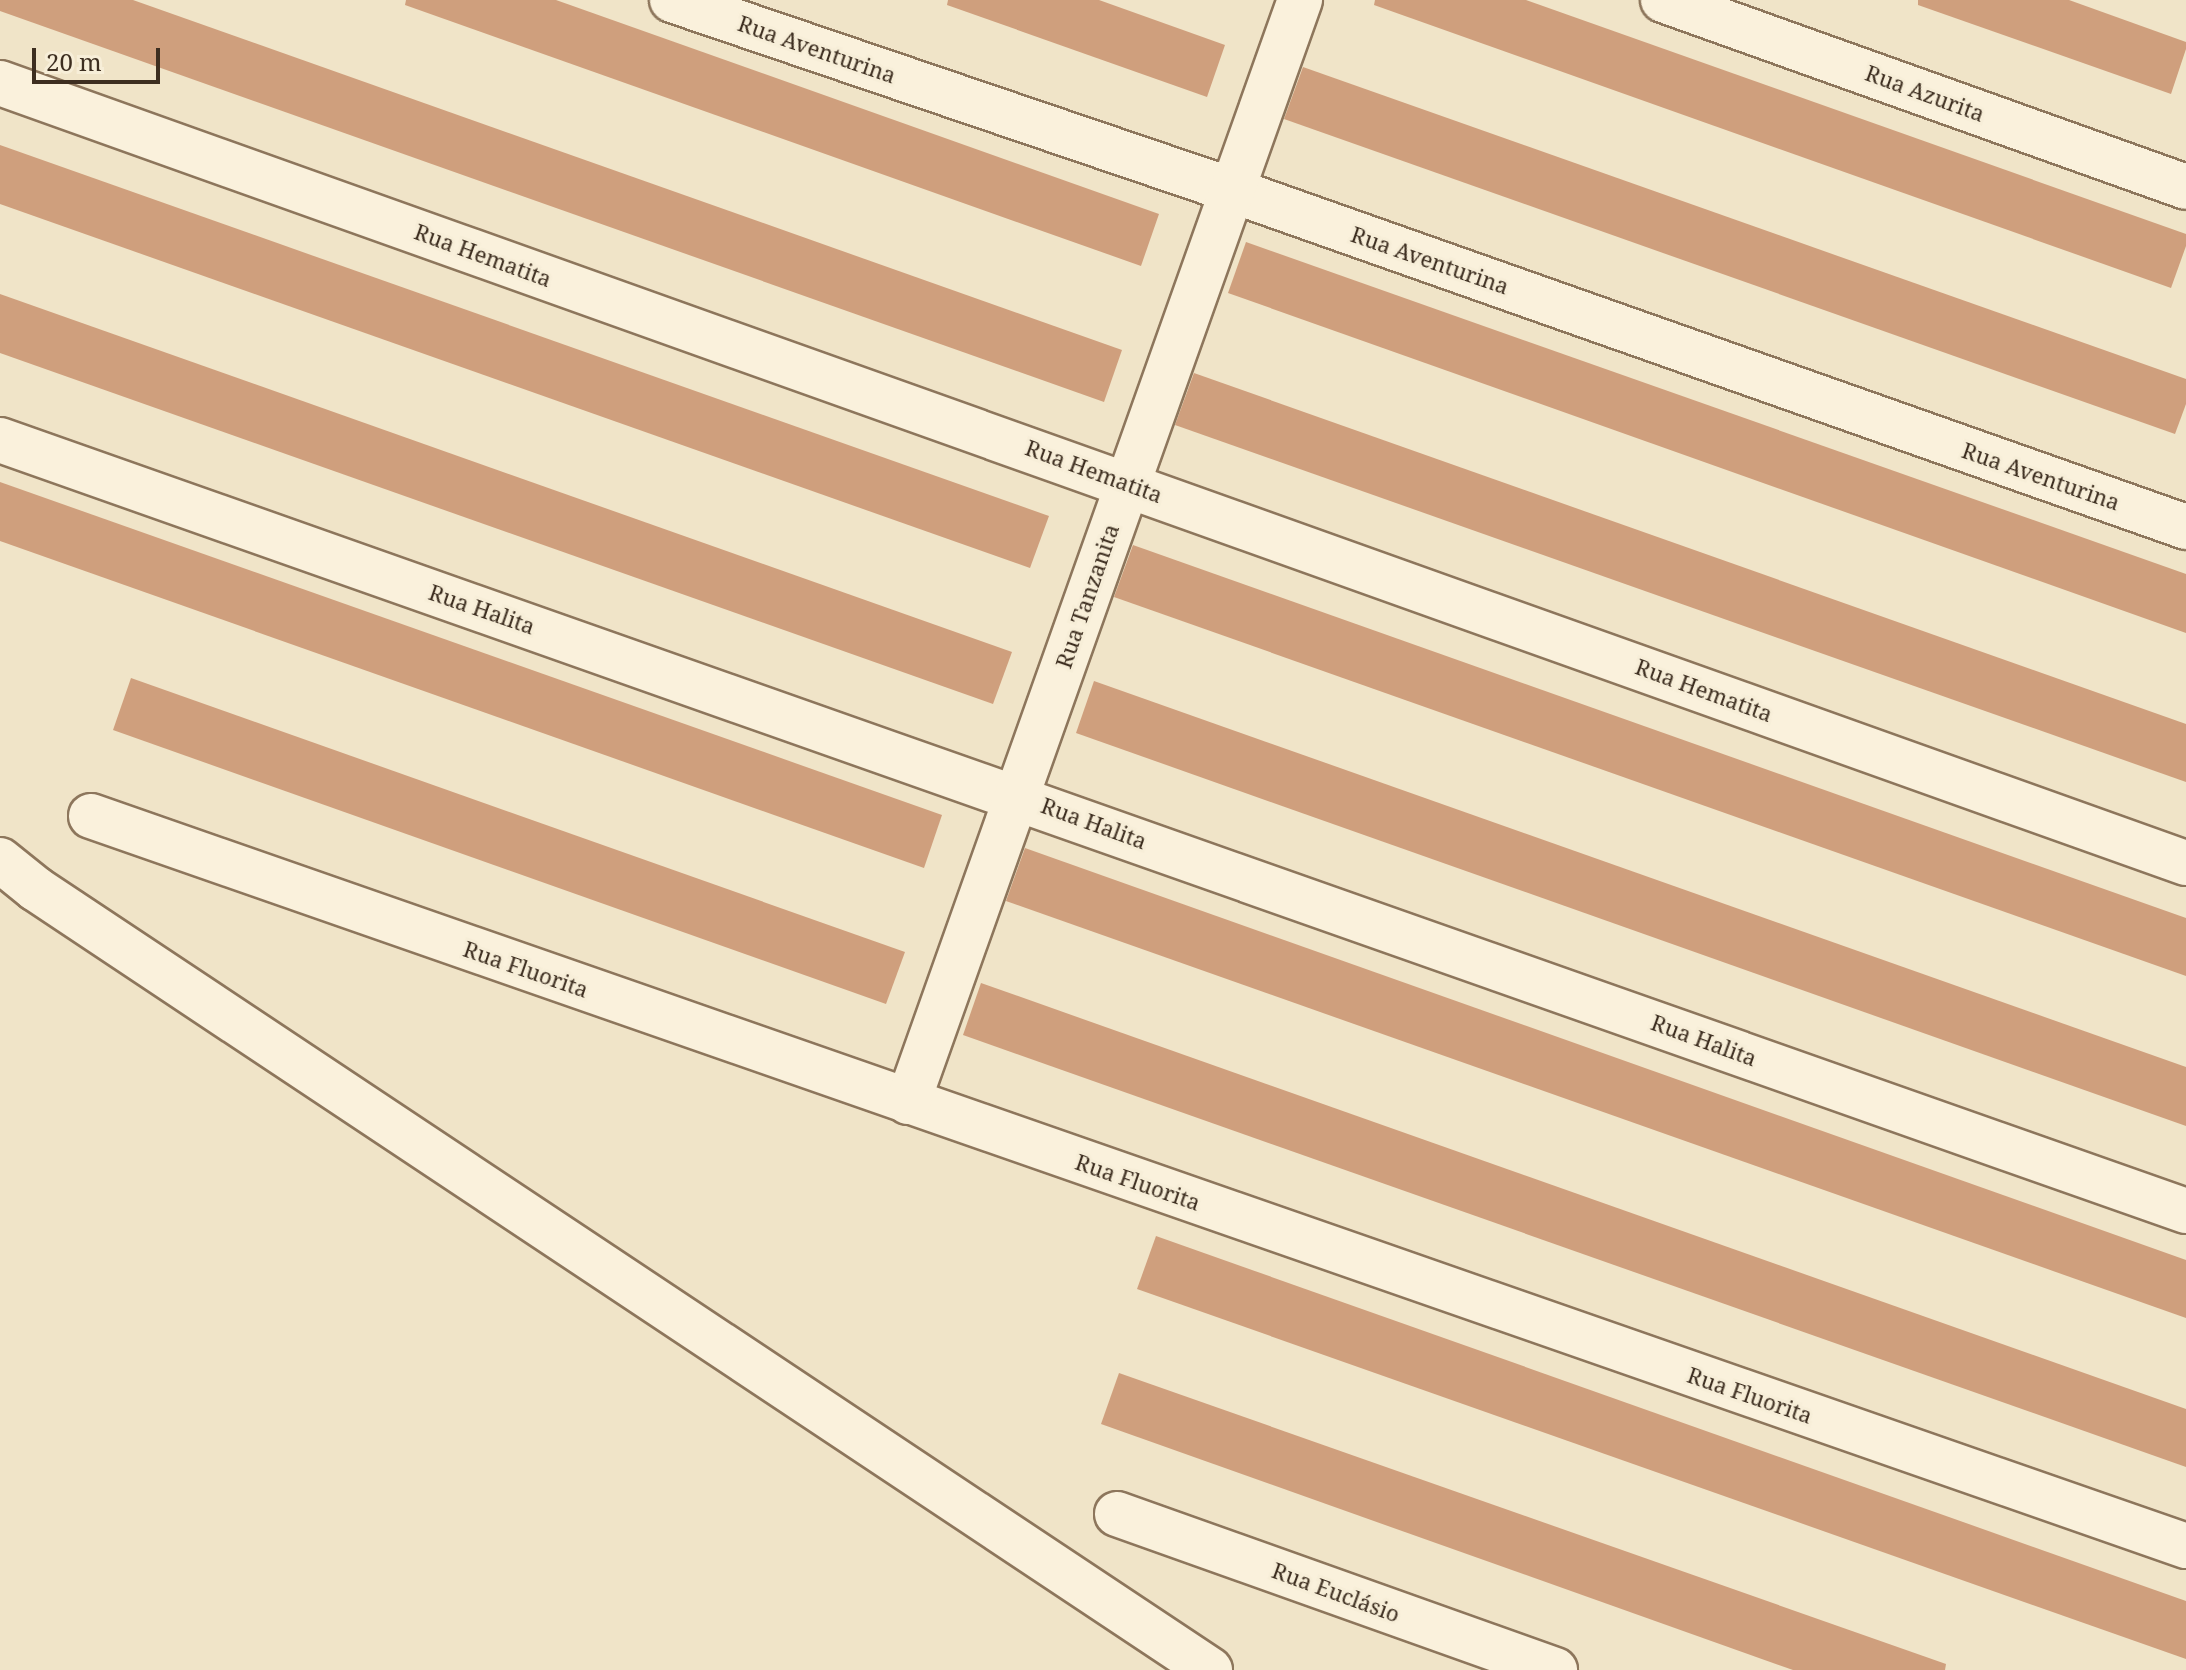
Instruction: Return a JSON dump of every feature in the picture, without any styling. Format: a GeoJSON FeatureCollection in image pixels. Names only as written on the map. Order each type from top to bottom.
{"type":"FeatureCollection","features":[{"type":"Feature","properties":{"kind":"street","name":"Rua Aventurina"},"geometry":{"type":"LineString","coordinates":[[672,0],[1234,191],[2186,527]]}},
{"type":"Feature","properties":{"kind":"street","name":"Rua Tanzanita"},"geometry":{"type":"LineString","coordinates":[[908,1102],[1300,0]]}},
{"type":"Feature","properties":{"kind":"street","name":"Rua Azurita"},"geometry":{"type":"LineString","coordinates":[[1663,0],[2186,187]]}},
{"type":"Feature","properties":{"kind":"street","name":"Rua Hematita"},"geometry":{"type":"LineString","coordinates":[[0,83],[2186,863]]}},
{"type":"Feature","properties":{"kind":"street","name":"Rua Halita"},"geometry":{"type":"LineString","coordinates":[[0,440],[1019,796],[2186,1211]]}},
{"type":"Feature","properties":{"kind":"street","name":"Rua Fluorita"},"geometry":{"type":"LineString","coordinates":[[91,816],[2186,1546]]}},
{"type":"Feature","properties":{"kind":"street"},"geometry":{"type":"LineString","coordinates":[[0,860],[36,889],[1210,1670]]}},
{"type":"Feature","properties":{"kind":"street","name":"Rua Euclásio"},"geometry":{"type":"LineString","coordinates":[[1117,1514],[1555,1670]]}},
{"type":"Feature","properties":{"kind":"building"},"geometry":{"type":"Polygon","coordinates":[[[0,0],[133,0],[1122,350],[1104,402],[0,11],[0,0]]]}},
{"type":"Feature","properties":{"kind":"building"},"geometry":{"type":"Polygon","coordinates":[[[406,0],[556,0],[1159,214],[1141,266],[405,5],[406,0]]]}},
{"type":"Feature","properties":{"kind":"building"},"geometry":{"type":"Polygon","coordinates":[[[948,0],[1099,0],[1225,45],[1207,97],[947,5],[948,0]]]}},
{"type":"Feature","properties":{"kind":"building"},"geometry":{"type":"Polygon","coordinates":[[[1375,0],[1526,0],[2186,234],[2186,246],[2171,288],[1374,5],[1375,0]]]}},
{"type":"Feature","properties":{"kind":"building"},"geometry":{"type":"Polygon","coordinates":[[[1918,0],[2069,0],[2186,42],[2186,49],[2171,94],[1918,5],[1918,0]]]}},
{"type":"Feature","properties":{"kind":"building"},"geometry":{"type":"Polygon","coordinates":[[[1303,67],[2186,379],[2186,404],[2175,434],[1284,119],[1303,67]]]}},
{"type":"Feature","properties":{"kind":"building"},"geometry":{"type":"Polygon","coordinates":[[[0,145],[1049,516],[1030,568],[0,204],[0,145]]]}},
{"type":"Feature","properties":{"kind":"building"},"geometry":{"type":"Polygon","coordinates":[[[1246,242],[2186,574],[2186,633],[1228,293],[1246,242]]]}},
{"type":"Feature","properties":{"kind":"building"},"geometry":{"type":"Polygon","coordinates":[[[0,294],[1012,652],[993,704],[0,353],[0,294]]]}},
{"type":"Feature","properties":{"kind":"building"},"geometry":{"type":"Polygon","coordinates":[[[1194,373],[2186,724],[2186,782],[1175,425],[1194,373]]]}},
{"type":"Feature","properties":{"kind":"building"},"geometry":{"type":"Polygon","coordinates":[[[0,482],[942,815],[924,868],[0,541],[0,482]]]}},
{"type":"Feature","properties":{"kind":"building"},"geometry":{"type":"Polygon","coordinates":[[[1133,545],[2186,918],[2186,976],[1114,597],[1133,545]]]}},
{"type":"Feature","properties":{"kind":"building"},"geometry":{"type":"Polygon","coordinates":[[[131,678],[905,952],[886,1004],[113,730],[131,678]]]}},
{"type":"Feature","properties":{"kind":"building"},"geometry":{"type":"Polygon","coordinates":[[[1094,681],[2186,1067],[2186,1126],[1076,733],[1094,681]]]}},
{"type":"Feature","properties":{"kind":"building"},"geometry":{"type":"Polygon","coordinates":[[[1025,848],[2186,1260],[2186,1318],[1006,901],[1025,848]]]}},
{"type":"Feature","properties":{"kind":"building"},"geometry":{"type":"Polygon","coordinates":[[[981,983],[2186,1409],[2186,1467],[963,1035],[981,983]]]}},
{"type":"Feature","properties":{"kind":"building"},"geometry":{"type":"Polygon","coordinates":[[[1156,1236],[2186,1601],[2186,1659],[1137,1289],[1156,1236]]]}},
{"type":"Feature","properties":{"kind":"building"},"geometry":{"type":"Polygon","coordinates":[[[1119,1373],[1946,1664],[1945,1670],[1793,1670],[1101,1424],[1119,1373]]]}}]}
